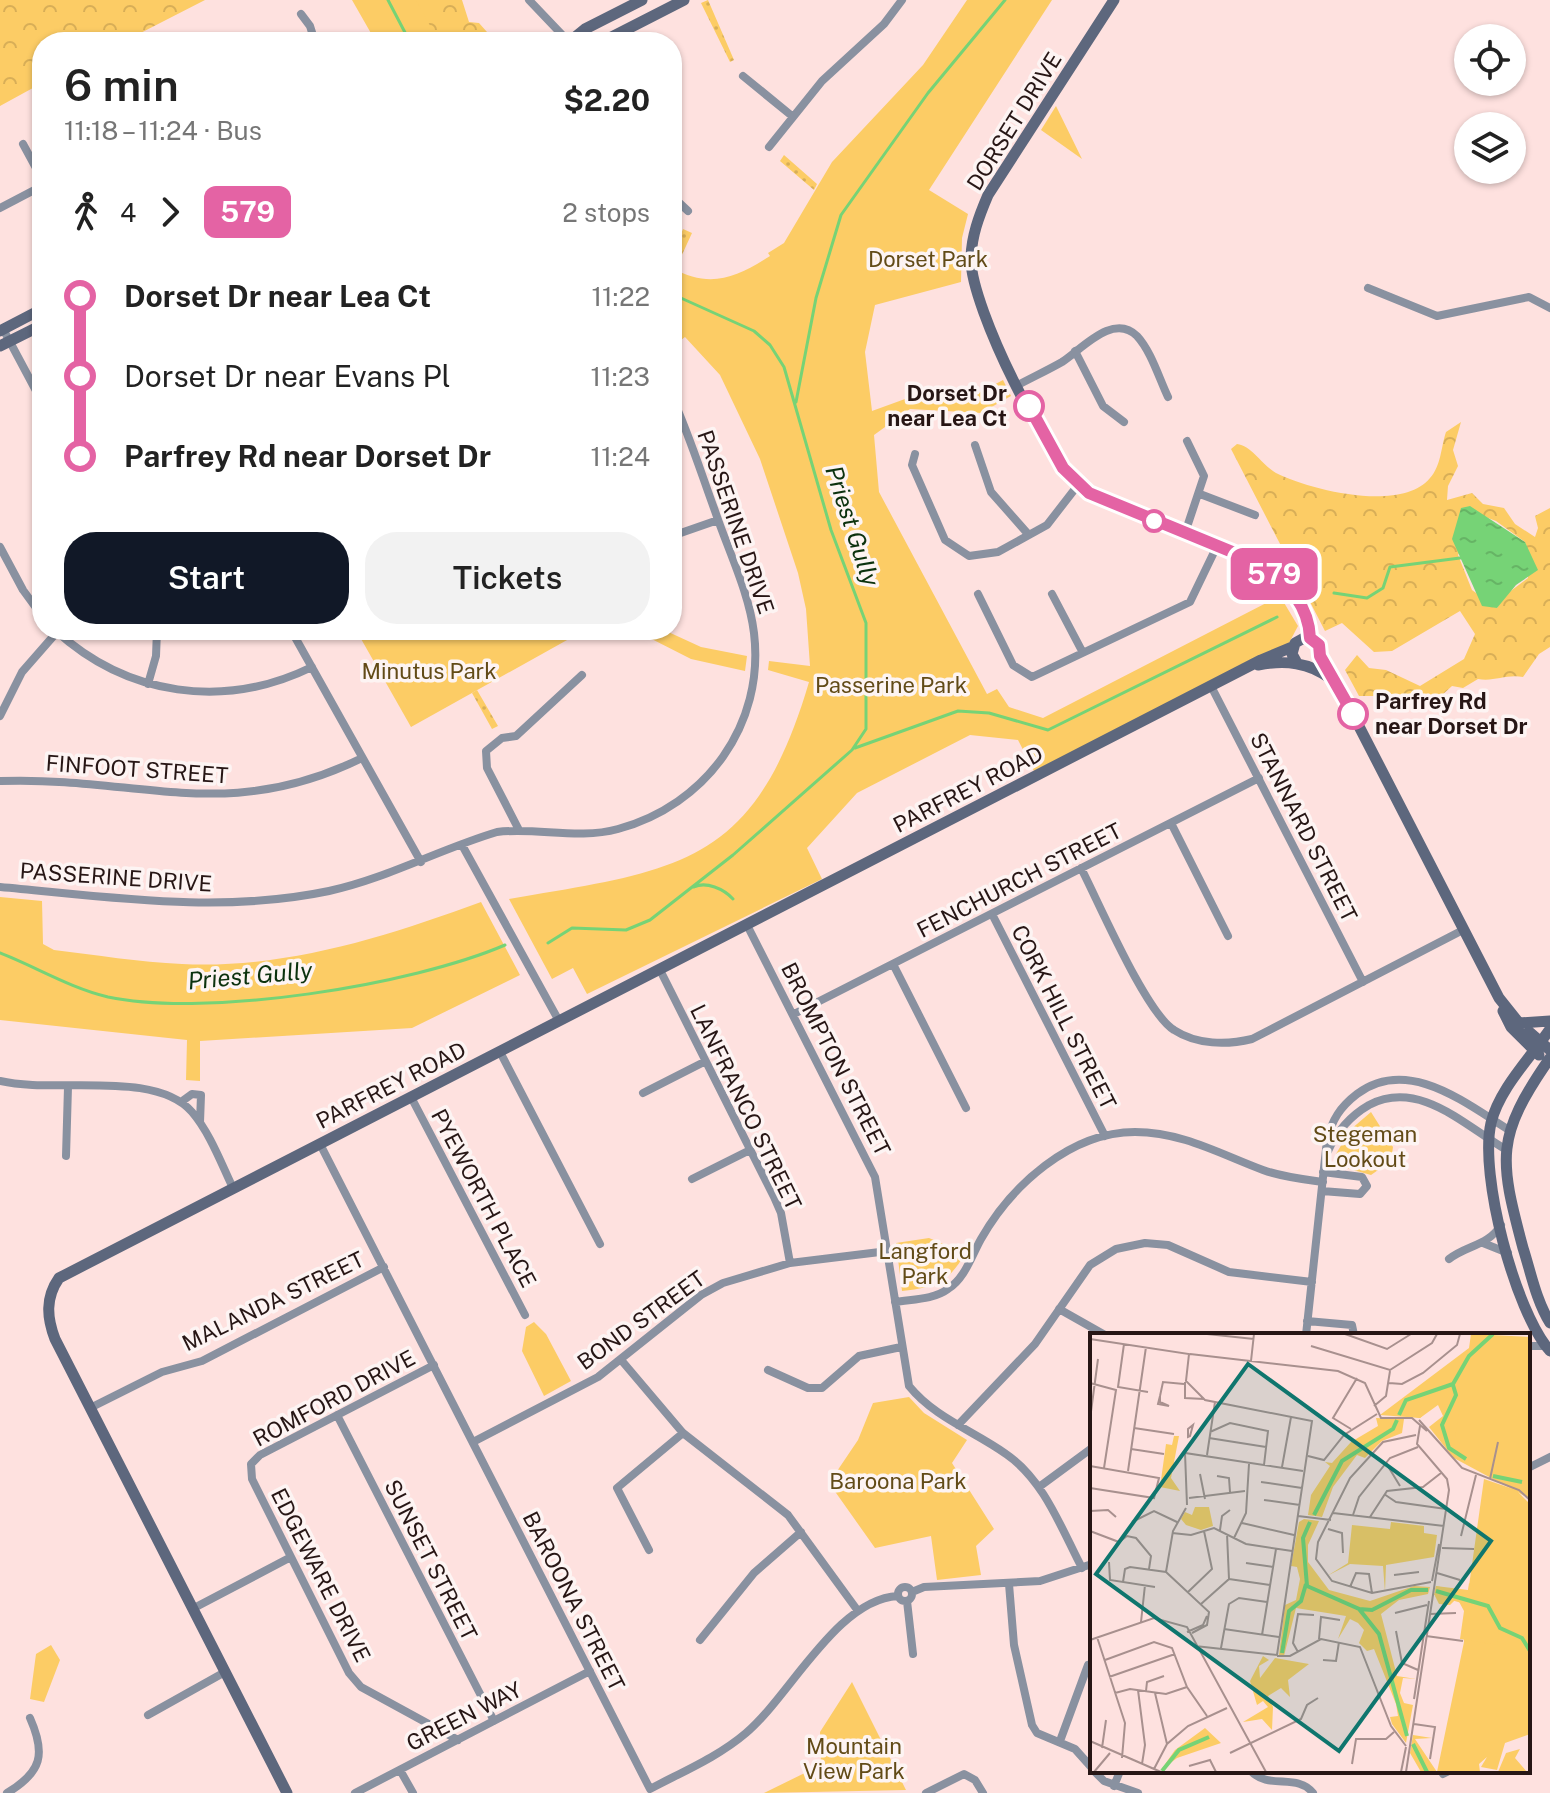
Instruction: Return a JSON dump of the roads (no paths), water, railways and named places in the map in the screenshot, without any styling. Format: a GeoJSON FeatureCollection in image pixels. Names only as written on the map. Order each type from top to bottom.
{"type":"FeatureCollection","features":[{"type":"Feature","properties":{"kind":"main road"},"geometry":{"type":"LineString","coordinates":[[581,32],[642,0]]}},
{"type":"Feature","properties":{"kind":"main road"},"geometry":{"type":"LineString","coordinates":[[622,32],[684,0]]}},
{"type":"Feature","properties":{"kind":"main road","name":"DORSET DRIVE"},"geometry":{"type":"LineString","coordinates":[[1114,0],[988,195],[974,234],[971,262],[980,306],[1051,449],[1078,485],[1104,500],[1264,565],[1290,590],[1301,621],[1300,642]]}},
{"type":"Feature","properties":{"kind":"main road"},"geometry":{"type":"LineString","coordinates":[[1,330],[32,314]]}},
{"type":"Feature","properties":{"kind":"main road"},"geometry":{"type":"LineString","coordinates":[[5,344],[32,330]]}},
{"type":"Feature","properties":{"kind":"main road"},"geometry":{"type":"LineString","coordinates":[[1297,663],[1300,642],[1319,645],[1320,656],[1338,685],[1511,1027],[1544,1053]]}},
{"type":"Feature","properties":{"kind":"main road","name":"PARFREY ROAD"},"geometry":{"type":"LineString","coordinates":[[287,1793],[50,1325],[49,1304],[53,1287],[73,1269],[1300,642]]}},
{"type":"Feature","properties":{"kind":"main road"},"geometry":{"type":"LineString","coordinates":[[1320,656],[1310,666],[1338,685]]}},
{"type":"Feature","properties":{"kind":"main road","name":"PARFREY ROAD"},"geometry":{"type":"LineString","coordinates":[[1253,666],[1280,661],[1310,666]]}},
{"type":"Feature","properties":{"kind":"main road"},"geometry":{"type":"LineString","coordinates":[[1499,998],[1544,1053]]}},
{"type":"Feature","properties":{"kind":"main road"},"geometry":{"type":"LineString","coordinates":[[1519,1023],[1550,1021]]}},
{"type":"Feature","properties":{"kind":"main road"},"geometry":{"type":"LineString","coordinates":[[1550,1029],[1544,1053],[1515,1113],[1505,1149],[1506,1184],[1535,1290],[1550,1323]]}},
{"type":"Feature","properties":{"kind":"main road"},"geometry":{"type":"LineString","coordinates":[[1544,1053],[1492,1120],[1489,1178],[1531,1323],[1548,1348]]}},
{"type":"Feature","properties":{"kind":"street"},"geometry":{"type":"LineString","coordinates":[[529,0],[559,32]]}},
{"type":"Feature","properties":{"kind":"street"},"geometry":{"type":"LineString","coordinates":[[769,147],[834,68],[894,14],[902,0]]}},
{"type":"Feature","properties":{"kind":"street"},"geometry":{"type":"LineString","coordinates":[[301,14],[312,32]]}},
{"type":"Feature","properties":{"kind":"street"},"geometry":{"type":"LineString","coordinates":[[743,76],[792,116]]}},
{"type":"Feature","properties":{"kind":"street"},"geometry":{"type":"LineString","coordinates":[[23,144],[32,161]]}},
{"type":"Feature","properties":{"kind":"street"},"geometry":{"type":"LineString","coordinates":[[0,208],[32,191]]}},
{"type":"Feature","properties":{"kind":"street"},"geometry":{"type":"LineString","coordinates":[[682,205],[688,211]]}},
{"type":"Feature","properties":{"kind":"street"},"geometry":{"type":"LineString","coordinates":[[1368,288],[1437,316],[1529,297],[1550,308]]}},
{"type":"Feature","properties":{"kind":"street"},"geometry":{"type":"LineString","coordinates":[[1018,385],[1116,329],[1133,333],[1168,397]]}},
{"type":"Feature","properties":{"kind":"street"},"geometry":{"type":"LineString","coordinates":[[1,330],[5,344],[32,386]]}},
{"type":"Feature","properties":{"kind":"street"},"geometry":{"type":"LineString","coordinates":[[1075,351],[1103,406],[1124,422]]}},
{"type":"Feature","properties":{"kind":"street","name":"PASSERINE DRIVE"},"geometry":{"type":"LineString","coordinates":[[0,887],[192,904],[272,900],[330,891],[421,862],[497,832],[519,830],[581,834],[615,830],[645,820],[693,791],[721,762],[746,714],[756,663],[747,602],[682,424]]}},
{"type":"Feature","properties":{"kind":"street"},"geometry":{"type":"LineString","coordinates":[[1185,533],[1204,476],[1187,441]]}},
{"type":"Feature","properties":{"kind":"street"},"geometry":{"type":"LineString","coordinates":[[975,445],[991,492],[1028,534]]}},
{"type":"Feature","properties":{"kind":"street"},"geometry":{"type":"LineString","coordinates":[[915,454],[912,465],[950,547],[969,556],[988,556],[1053,519],[1078,485]]}},
{"type":"Feature","properties":{"kind":"street"},"geometry":{"type":"LineString","coordinates":[[1200,494],[1255,515]]}},
{"type":"Feature","properties":{"kind":"street"},"geometry":{"type":"LineString","coordinates":[[682,533],[718,520]]}},
{"type":"Feature","properties":{"kind":"street"},"geometry":{"type":"LineString","coordinates":[[978,594],[1018,671],[1032,677],[1190,602],[1217,546]]}},
{"type":"Feature","properties":{"kind":"street"},"geometry":{"type":"LineString","coordinates":[[0,547],[32,602]]}},
{"type":"Feature","properties":{"kind":"street"},"geometry":{"type":"LineString","coordinates":[[1052,594],[1082,651]]}},
{"type":"Feature","properties":{"kind":"street"},"geometry":{"type":"LineString","coordinates":[[0,716],[22,672],[49,640]]}},
{"type":"Feature","properties":{"kind":"street"},"geometry":{"type":"LineString","coordinates":[[68,640],[100,665],[148,684],[200,692],[235,691],[271,685],[312,667]]}},
{"type":"Feature","properties":{"kind":"street"},"geometry":{"type":"LineString","coordinates":[[148,684],[156,656],[157,640]]}},
{"type":"Feature","properties":{"kind":"street"},"geometry":{"type":"LineString","coordinates":[[297,640],[421,862]]}},
{"type":"Feature","properties":{"kind":"street"},"geometry":{"type":"LineString","coordinates":[[519,830],[484,759],[490,745],[516,736],[582,675]]}},
{"type":"Feature","properties":{"kind":"street","name":"STANNARD STREET"},"geometry":{"type":"LineString","coordinates":[[1212,688],[1363,982]]}},
{"type":"Feature","properties":{"kind":"street","name":"FINFOOT STREET"},"geometry":{"type":"LineString","coordinates":[[0,781],[65,781],[168,794],[250,794],[307,782],[362,758]]}},
{"type":"Feature","properties":{"kind":"street","name":"FENCHURCH STREET"},"geometry":{"type":"LineString","coordinates":[[794,1014],[1259,778]]}},
{"type":"Feature","properties":{"kind":"street"},"geometry":{"type":"LineString","coordinates":[[1171,823],[1228,936]]}},
{"type":"Feature","properties":{"kind":"street"},"geometry":{"type":"LineString","coordinates":[[462,845],[559,1021]]}},
{"type":"Feature","properties":{"kind":"street"},"geometry":{"type":"LineString","coordinates":[[1081,868],[1161,1020],[1186,1037],[1224,1044],[1252,1039],[1463,930]]}},
{"type":"Feature","properties":{"kind":"street","name":"CORK HILL STREET"},"geometry":{"type":"LineString","coordinates":[[992,914],[1105,1136]]}},
{"type":"Feature","properties":{"kind":"street","name":"BROMPTON STREET"},"geometry":{"type":"LineString","coordinates":[[747,925],[875,1177],[909,1386],[930,1408],[1007,1454],[1039,1487],[1082,1568]]}},
{"type":"Feature","properties":{"kind":"street"},"geometry":{"type":"LineString","coordinates":[[893,964],[966,1108]]}},
{"type":"Feature","properties":{"kind":"street","name":"LANFRANCO STREET"},"geometry":{"type":"LineString","coordinates":[[660,970],[781,1213],[790,1263]]}},
{"type":"Feature","properties":{"kind":"street"},"geometry":{"type":"LineString","coordinates":[[500,1052],[600,1244]]}},
{"type":"Feature","properties":{"kind":"street"},"geometry":{"type":"LineString","coordinates":[[643,1093],[704,1062]]}},
{"type":"Feature","properties":{"kind":"street"},"geometry":{"type":"LineString","coordinates":[[1306,1333],[1325,1159],[1336,1115],[1360,1092],[1387,1080],[1434,1086],[1509,1130]]}},
{"type":"Feature","properties":{"kind":"street"},"geometry":{"type":"LineString","coordinates":[[0,1081],[148,1089],[181,1102],[200,1122],[233,1188]]}},
{"type":"Feature","properties":{"kind":"street"},"geometry":{"type":"LineString","coordinates":[[66,1156],[68,1087]]}},
{"type":"Feature","properties":{"kind":"street"},"geometry":{"type":"LineString","coordinates":[[181,1102],[192,1094],[201,1095],[200,1122]]}},
{"type":"Feature","properties":{"kind":"street","name":"PYEWORTH PLACE"},"geometry":{"type":"LineString","coordinates":[[411,1097],[525,1315]]}},
{"type":"Feature","properties":{"kind":"street"},"geometry":{"type":"LineString","coordinates":[[1325,1159],[1334,1137],[1353,1116],[1388,1098],[1431,1103],[1505,1149]]}},
{"type":"Feature","properties":{"kind":"street"},"geometry":{"type":"LineString","coordinates":[[895,1302],[936,1296],[950,1288],[964,1274],[1001,1208],[1025,1182],[1057,1159],[1105,1136],[1133,1132],[1165,1135],[1204,1145],[1264,1171],[1323,1182]]}},
{"type":"Feature","properties":{"kind":"street","name":"BAROONA STREET"},"geometry":{"type":"LineString","coordinates":[[320,1144],[650,1789],[742,1737],[765,1717],[834,1632],[858,1611],[883,1597],[898,1596],[902,1587],[909,1596],[924,1587],[1040,1581],[1090,1565]]}},
{"type":"Feature","properties":{"kind":"street"},"geometry":{"type":"LineString","coordinates":[[692,1179],[750,1150]]}},
{"type":"Feature","properties":{"kind":"street"},"geometry":{"type":"LineString","coordinates":[[1449,1259],[1460,1251],[1483,1243],[1501,1224]]}},
{"type":"Feature","properties":{"kind":"street"},"geometry":{"type":"LineString","coordinates":[[1483,1243],[1498,1247],[1509,1255]]}},
{"type":"Feature","properties":{"kind":"street"},"geometry":{"type":"LineString","coordinates":[[958,1425],[1035,1344],[1090,1265],[1104,1254],[1128,1245],[1168,1245],[1229,1272],[1312,1282]]}},
{"type":"Feature","properties":{"kind":"street","name":"BOND STREET"},"geometry":{"type":"LineString","coordinates":[[473,1442],[622,1361],[701,1295],[742,1275],[790,1263],[888,1251]]}},
{"type":"Feature","properties":{"kind":"street","name":"MALANDA STREET"},"geometry":{"type":"LineString","coordinates":[[90,1408],[162,1372],[202,1361],[384,1267]]}},
{"type":"Feature","properties":{"kind":"street"},"geometry":{"type":"LineString","coordinates":[[1059,1309],[1101,1333]]}},
{"type":"Feature","properties":{"kind":"street"},"geometry":{"type":"LineString","coordinates":[[1307,1321],[1352,1325],[1354,1333]]}},
{"type":"Feature","properties":{"kind":"street"},"geometry":{"type":"LineString","coordinates":[[1527,1333],[1531,1323]]}},
{"type":"Feature","properties":{"kind":"street"},"geometry":{"type":"LineString","coordinates":[[768,1370],[808,1388],[822,1388],[859,1356],[901,1347]]}},
{"type":"Feature","properties":{"kind":"street"},"geometry":{"type":"LineString","coordinates":[[622,1361],[683,1433],[771,1500],[801,1532],[858,1611]]}},
{"type":"Feature","properties":{"kind":"street","name":"ROMFORD DRIVE"},"geometry":{"type":"LineString","coordinates":[[251,1464],[260,1455],[434,1365]]}},
{"type":"Feature","properties":{"kind":"street","name":"SUNSET STREET"},"geometry":{"type":"LineString","coordinates":[[337,1415],[494,1721]]}},
{"type":"Feature","properties":{"kind":"street"},"geometry":{"type":"LineString","coordinates":[[649,1550],[617,1488],[683,1433]]}},
{"type":"Feature","properties":{"kind":"street"},"geometry":{"type":"LineString","coordinates":[[1039,1487],[1090,1449]]}},
{"type":"Feature","properties":{"kind":"street"},"geometry":{"type":"LineString","coordinates":[[1530,1467],[1550,1457]]}},
{"type":"Feature","properties":{"kind":"street","name":"EDGEWARE DRIVE"},"geometry":{"type":"LineString","coordinates":[[251,1464],[252,1479],[349,1673],[361,1687],[458,1740]]}},
{"type":"Feature","properties":{"kind":"street"},"geometry":{"type":"LineString","coordinates":[[700,1640],[754,1573],[801,1532]]}},
{"type":"Feature","properties":{"kind":"street"},"geometry":{"type":"LineString","coordinates":[[194,1608],[291,1557]]}},
{"type":"Feature","properties":{"kind":"street"},"geometry":{"type":"LineString","coordinates":[[1009,1584],[1014,1645],[1032,1725],[1037,1733],[1075,1749],[1090,1766]]}},
{"type":"Feature","properties":{"kind":"street"},"geometry":{"type":"LineString","coordinates":[[909,1596],[913,1654]]}},
{"type":"Feature","properties":{"kind":"street"},"geometry":{"type":"LineString","coordinates":[[1060,1741],[1088,1665]]}},
{"type":"Feature","properties":{"kind":"street","name":"GREEN WAY"},"geometry":{"type":"LineString","coordinates":[[355,1793],[590,1671]]}},
{"type":"Feature","properties":{"kind":"street"},"geometry":{"type":"LineString","coordinates":[[148,1715],[225,1672]]}},
{"type":"Feature","properties":{"kind":"street"},"geometry":{"type":"LineString","coordinates":[[7,1793],[33,1773],[39,1756],[38,1737],[30,1718]]}},
{"type":"Feature","properties":{"kind":"street"},"geometry":{"type":"LineString","coordinates":[[400,1770],[413,1793]]}},
{"type":"Feature","properties":{"kind":"street"},"geometry":{"type":"LineString","coordinates":[[1097,1773],[1114,1786],[1138,1793]]}},
{"type":"Feature","properties":{"kind":"street"},"geometry":{"type":"LineString","coordinates":[[1114,1786],[1119,1773]]}},
{"type":"Feature","properties":{"kind":"street"},"geometry":{"type":"LineString","coordinates":[[1254,1773],[1265,1781],[1299,1783],[1313,1793]]}},
{"type":"Feature","properties":{"kind":"street"},"geometry":{"type":"LineString","coordinates":[[926,1793],[957,1776],[969,1775],[983,1793]]}},
{"type":"Feature","properties":{"kind":"water"},"geometry":{"type":"Polygon","coordinates":[[[1470,506],[1525,542],[1538,570],[1516,585],[1497,608],[1482,606],[1452,539],[1461,508],[1470,506]]]}},
{"type":"Feature","properties":{"kind":"waterway"},"geometry":{"type":"LineString","coordinates":[[388,0],[405,32]]}},
{"type":"Feature","properties":{"kind":"waterway","name":"Priest Gully"},"geometry":{"type":"LineString","coordinates":[[796,402],[816,298],[841,215],[928,93],[1005,0]]}},
{"type":"Feature","properties":{"kind":"waterway","name":"Priest Gully"},"geometry":{"type":"LineString","coordinates":[[548,943],[572,928],[626,930],[650,920],[733,855],[852,750],[866,729],[866,623],[831,530],[784,367],[770,345],[754,331],[682,299]]}},
{"type":"Feature","properties":{"kind":"waterway"},"geometry":{"type":"LineString","coordinates":[[1334,593],[1367,598],[1383,588],[1390,567],[1460,558]]}},
{"type":"Feature","properties":{"kind":"waterway"},"geometry":{"type":"LineString","coordinates":[[855,748],[958,711],[989,713],[1048,730],[1277,617]]}},
{"type":"Feature","properties":{"kind":"waterway"},"geometry":{"type":"LineString","coordinates":[[694,887],[715,887],[733,899]]}},
{"type":"Feature","properties":{"kind":"waterway","name":"Priest Gully"},"geometry":{"type":"LineString","coordinates":[[0,953],[67,983],[108,997],[199,1003],[309,994],[365,985],[465,960],[505,945]]}},
{"type":"Feature","properties":{"kind":"place","name":"Dorset Dr near Lea Ct"},"geometry":{"type":"Point","coordinates":[1029,406]}},
{"type":"Feature","properties":{"kind":"place","name":"Parfrey Rd near Dorset Dr"},"geometry":{"type":"Point","coordinates":[1353,714]}},
{"type":"Feature","properties":{"kind":"park label","name":"Dorset Park"},"geometry":{"type":"Point","coordinates":[928,259]}},
{"type":"Feature","properties":{"kind":"park label","name":"Minutus Park"},"geometry":{"type":"Point","coordinates":[429,671]}},
{"type":"Feature","properties":{"kind":"park label","name":"Passerine Park"},"geometry":{"type":"Point","coordinates":[891,685]}},
{"type":"Feature","properties":{"kind":"park label","name":"Stegeman Lookout"},"geometry":{"type":"Point","coordinates":[1365,1146]}},
{"type":"Feature","properties":{"kind":"park label","name":"Langford Park"},"geometry":{"type":"Point","coordinates":[925,1264]}},
{"type":"Feature","properties":{"kind":"park label","name":"Baroona Park"},"geometry":{"type":"Point","coordinates":[898,1481]}},
{"type":"Feature","properties":{"kind":"park label","name":"Mountain View Park"},"geometry":{"type":"Point","coordinates":[854,1758]}}]}
